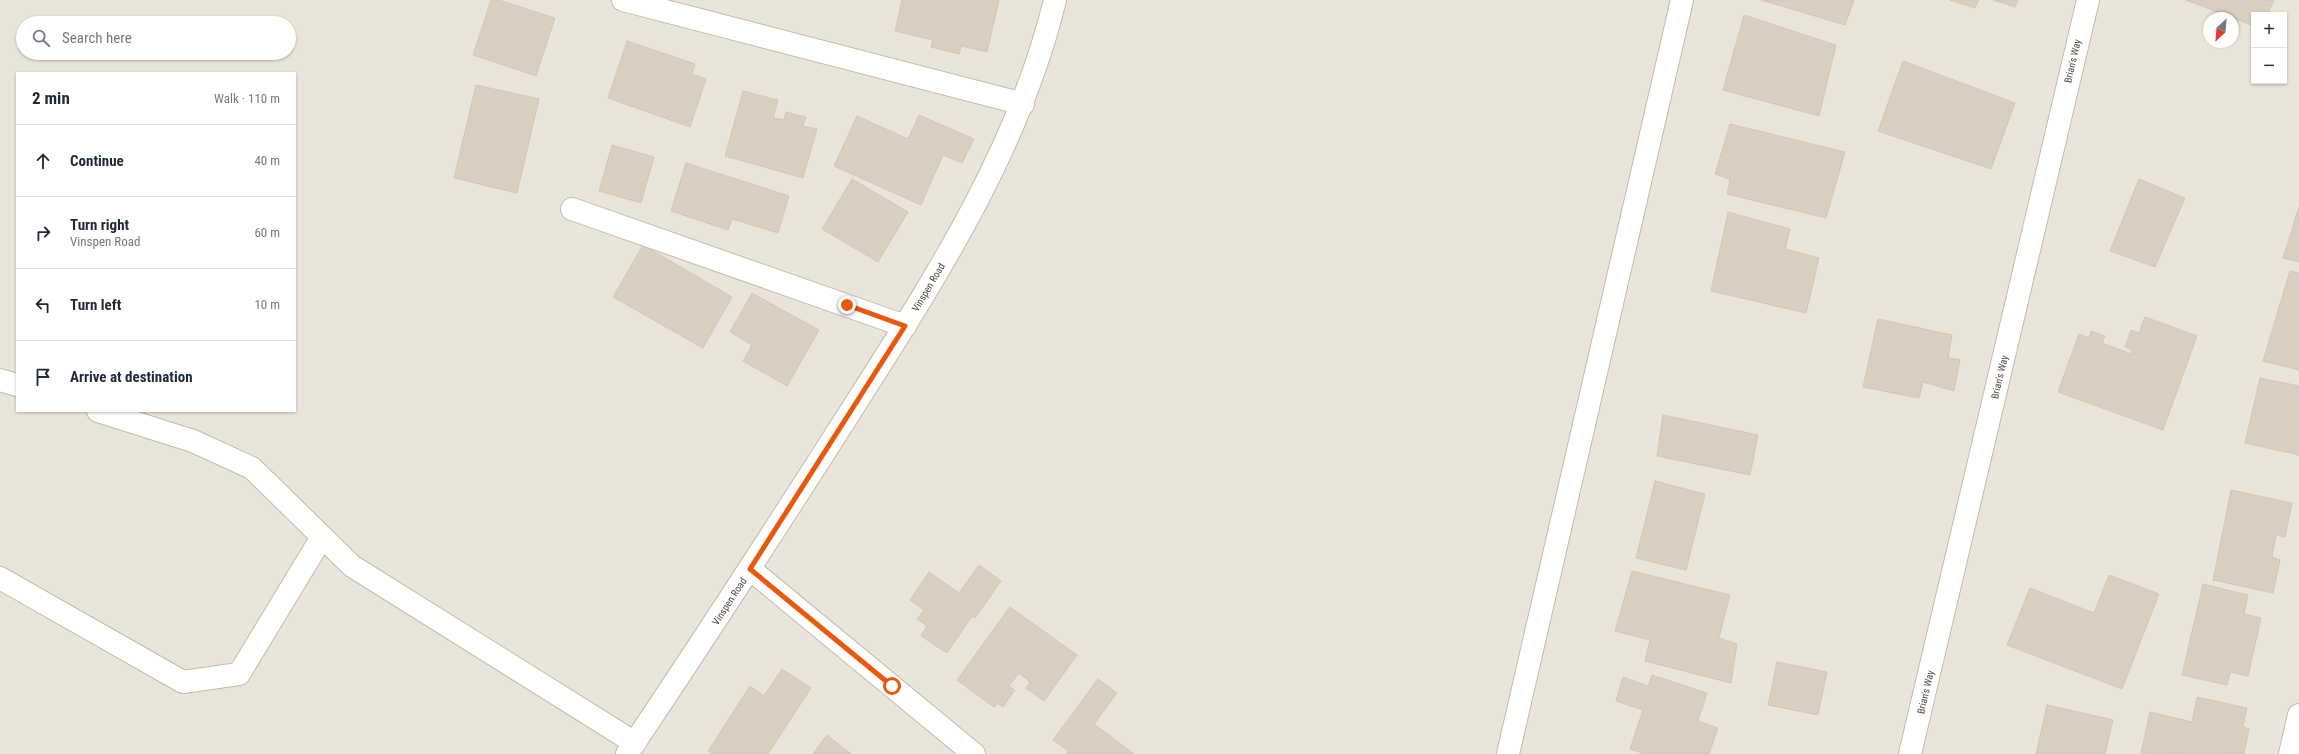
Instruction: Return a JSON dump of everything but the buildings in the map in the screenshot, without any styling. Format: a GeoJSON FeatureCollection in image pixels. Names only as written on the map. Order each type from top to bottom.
{"type":"FeatureCollection","features":[{"type":"Feature","properties":{"kind":"street","name":"Vinspen Road"},"geometry":{"type":"LineString","coordinates":[[631,748],[750,569],[905,326],[964,224],[1002,152],[1023,104],[1055,0]]}},
{"type":"Feature","properties":{"kind":"street"},"geometry":{"type":"LineString","coordinates":[[1508,754],[1682,0]]}},
{"type":"Feature","properties":{"kind":"street","name":"Brian's Way"},"geometry":{"type":"LineString","coordinates":[[1910,754],[2088,0]]}},
{"type":"Feature","properties":{"kind":"street"},"geometry":{"type":"LineString","coordinates":[[633,1],[1023,104]]}},
{"type":"Feature","properties":{"kind":"street"},"geometry":{"type":"LineString","coordinates":[[572,209],[905,326]]}},
{"type":"Feature","properties":{"kind":"street"},"geometry":{"type":"LineString","coordinates":[[0,380],[16,385]]}},
{"type":"Feature","properties":{"kind":"street"},"geometry":{"type":"LineString","coordinates":[[101,412],[193,441],[252,468],[352,566],[631,748]]}},
{"type":"Feature","properties":{"kind":"street"},"geometry":{"type":"LineString","coordinates":[[0,578],[183,682],[239,674],[322,537]]}},
{"type":"Feature","properties":{"kind":"street"},"geometry":{"type":"LineString","coordinates":[[750,569],[974,754]]}},
{"type":"Feature","properties":{"kind":"street"},"geometry":{"type":"LineString","coordinates":[[2290,754],[2299,715]]}},
{"type":"Feature","properties":{"kind":"shaded area"},"geometry":{"type":"Polygon","coordinates":[[[0,0],[2299,0],[2299,754],[0,754],[0,0]]]}},
{"type":"Feature","properties":{"kind":"route"},"geometry":{"type":"LineString","coordinates":[[847,305],[905,326],[750,569],[892,686]]}}]}
